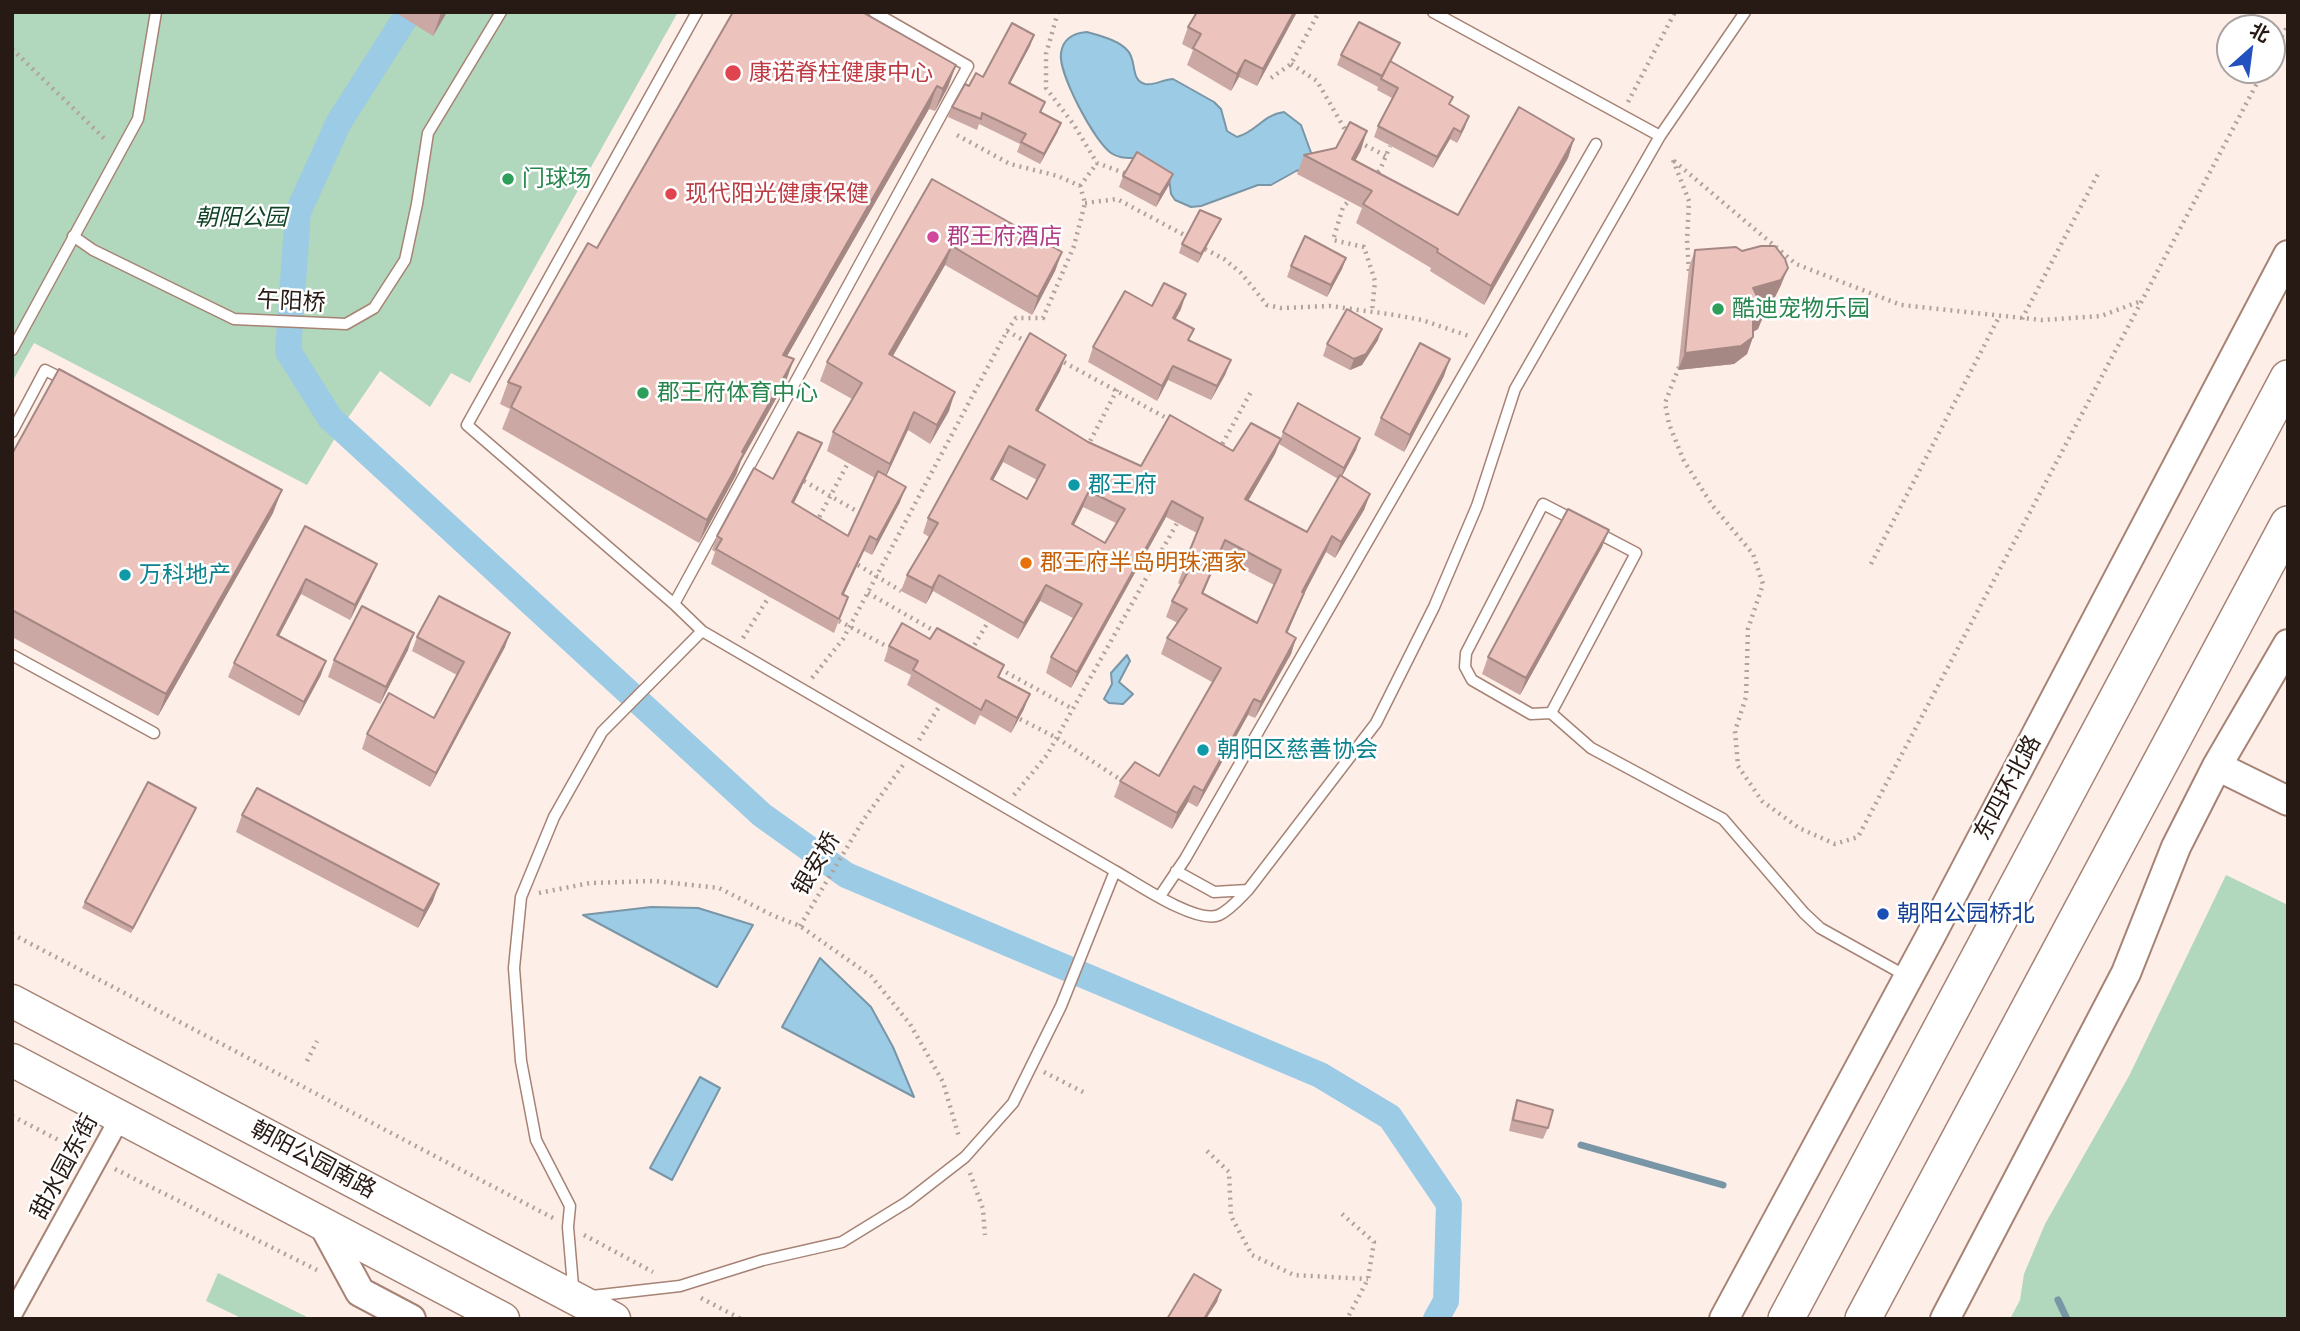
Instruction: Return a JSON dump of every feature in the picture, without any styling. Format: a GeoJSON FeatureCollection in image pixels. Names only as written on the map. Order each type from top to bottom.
{"type":"FeatureCollection","features":[{"type":"Feature","properties":{"kind":"highway"},"geometry":{"type":"LineString","coordinates":[[1786,1319],[2288,378]]}},
{"type":"Feature","properties":{"kind":"highway"},"geometry":{"type":"LineString","coordinates":[[1863,1319],[2288,524]]}},
{"type":"Feature","properties":{"kind":"main road","name":"朝阳公园南路"},"geometry":{"type":"LineString","coordinates":[[12,1001],[614,1319]]}},
{"type":"Feature","properties":{"kind":"main road"},"geometry":{"type":"LineString","coordinates":[[12,1060],[503,1319]]}},
{"type":"Feature","properties":{"kind":"street","name":"东四环北路"},"geometry":{"type":"LineString","coordinates":[[1724,1319],[1908,977],[2288,255]]}},
{"type":"Feature","properties":{"kind":"street"},"geometry":{"type":"LineString","coordinates":[[1945,1319],[2126,974],[2176,847],[2217,766],[2288,644]]}},
{"type":"Feature","properties":{"kind":"street"},"geometry":{"type":"LineString","coordinates":[[2217,766],[2288,802]]}},
{"type":"Feature","properties":{"kind":"street","name":"甜水园东街"},"geometry":{"type":"LineString","coordinates":[[12,1314],[121,1116]]}},
{"type":"Feature","properties":{"kind":"street"},"geometry":{"type":"LineString","coordinates":[[322,1222],[360,1292],[411,1319]]}},
{"type":"Feature","properties":{"kind":"lane"},"geometry":{"type":"LineString","coordinates":[[12,350],[138,119],[156,12]]}},
{"type":"Feature","properties":{"kind":"lane","name":"午阳桥"},"geometry":{"type":"LineString","coordinates":[[72,236],[93,250],[234,319],[346,324],[374,308],[405,260],[428,133],[501,12]]}},
{"type":"Feature","properties":{"kind":"lane"},"geometry":{"type":"LineString","coordinates":[[697,12],[467,425],[702,631],[1115,872],[1194,914],[1217,917],[1248,890],[1377,723],[1434,607],[1478,506],[1515,389],[1660,136],[1745,12]]}},
{"type":"Feature","properties":{"kind":"lane"},"geometry":{"type":"LineString","coordinates":[[674,604],[968,65],[874,12]]}},
{"type":"Feature","properties":{"kind":"lane"},"geometry":{"type":"LineString","coordinates":[[1433,12],[1660,136]]}},
{"type":"Feature","properties":{"kind":"lane"},"geometry":{"type":"LineString","coordinates":[[1160,896],[1596,144]]}},
{"type":"Feature","properties":{"kind":"lane"},"geometry":{"type":"LineString","coordinates":[[12,432],[46,370],[81,388]]}},
{"type":"Feature","properties":{"kind":"lane"},"geometry":{"type":"LineString","coordinates":[[1551,713],[1636,553],[1543,504],[1466,653],[1465,667],[1472,680],[1531,714],[1551,713],[1591,748],[1723,819],[1820,928],[1908,977]]}},
{"type":"Feature","properties":{"kind":"lane"},"geometry":{"type":"LineString","coordinates":[[702,631],[602,732],[554,817],[521,897],[514,968],[521,1061],[536,1140],[570,1206],[568,1227],[574,1298],[680,1286],[763,1260],[842,1242],[907,1202],[965,1157],[1013,1103],[1061,1006],[1115,872]]}},
{"type":"Feature","properties":{"kind":"lane"},"geometry":{"type":"LineString","coordinates":[[12,655],[154,733]]}},
{"type":"Feature","properties":{"kind":"lane"},"geometry":{"type":"LineString","coordinates":[[1176,872],[1214,892],[1248,890]]}},
{"type":"Feature","properties":{"kind":"path"},"geometry":{"type":"LineString","coordinates":[[1058,12],[1046,54],[1046,88],[1074,125],[1097,163],[1127,174]]}},
{"type":"Feature","properties":{"kind":"path"},"geometry":{"type":"LineString","coordinates":[[1270,78],[1291,64],[1319,12]]}},
{"type":"Feature","properties":{"kind":"path"},"geometry":{"type":"LineString","coordinates":[[1621,115],[1675,12]]}},
{"type":"Feature","properties":{"kind":"path"},"geometry":{"type":"LineString","coordinates":[[12,49],[120,153]]}},
{"type":"Feature","properties":{"kind":"path"},"geometry":{"type":"LineString","coordinates":[[1291,64],[1317,81],[1349,137],[1386,156]]}},
{"type":"Feature","properties":{"kind":"path"},"geometry":{"type":"LineString","coordinates":[[1317,81],[1322,75]]}},
{"type":"Feature","properties":{"kind":"path"},"geometry":{"type":"LineString","coordinates":[[1681,357],[1665,403],[1669,424],[1684,461],[1712,505],[1753,554],[1763,584],[1748,629],[1746,697],[1735,732],[1738,766],[1762,801],[1799,828],[1835,844],[1858,837],[2257,84]]}},
{"type":"Feature","properties":{"kind":"path"},"geometry":{"type":"LineString","coordinates":[[802,690],[850,627],[1007,331],[1016,318],[1043,318],[1074,246],[1085,203],[1080,186],[1058,176],[1010,164],[955,134]]}},
{"type":"Feature","properties":{"kind":"path"},"geometry":{"type":"LineString","coordinates":[[1660,136],[1689,201],[1687,240],[1690,278]]}},
{"type":"Feature","properties":{"kind":"path"},"geometry":{"type":"LineString","coordinates":[[1371,179],[1380,170],[1390,146]]}},
{"type":"Feature","properties":{"kind":"path"},"geometry":{"type":"LineString","coordinates":[[1673,160],[1796,264],[1901,305],[2042,320],[2101,316],[2142,300]]}},
{"type":"Feature","properties":{"kind":"path"},"geometry":{"type":"LineString","coordinates":[[1080,186],[1097,163]]}},
{"type":"Feature","properties":{"kind":"path"},"geometry":{"type":"LineString","coordinates":[[2022,319],[2100,170]]}},
{"type":"Feature","properties":{"kind":"path"},"geometry":{"type":"LineString","coordinates":[[1353,198],[1343,207],[1333,240],[1364,247],[1375,281],[1372,312]]}},
{"type":"Feature","properties":{"kind":"path"},"geometry":{"type":"LineString","coordinates":[[1085,203],[1117,200],[1188,237]]}},
{"type":"Feature","properties":{"kind":"path"},"geometry":{"type":"LineString","coordinates":[[1205,249],[1224,259],[1241,273],[1267,305],[1281,308],[1330,306],[1422,320],[1484,340]]}},
{"type":"Feature","properties":{"kind":"path"},"geometry":{"type":"LineString","coordinates":[[1871,564],[1999,317]]}},
{"type":"Feature","properties":{"kind":"path"},"geometry":{"type":"LineString","coordinates":[[1007,331],[1031,345]]}},
{"type":"Feature","properties":{"kind":"path"},"geometry":{"type":"LineString","coordinates":[[1055,358],[1174,422]]}},
{"type":"Feature","properties":{"kind":"path"},"geometry":{"type":"LineString","coordinates":[[1082,458],[1119,386]]}},
{"type":"Feature","properties":{"kind":"path"},"geometry":{"type":"LineString","coordinates":[[1214,459],[1252,390]]}},
{"type":"Feature","properties":{"kind":"path"},"geometry":{"type":"LineString","coordinates":[[811,532],[848,463]]}},
{"type":"Feature","properties":{"kind":"path"},"geometry":{"type":"LineString","coordinates":[[804,481],[860,513]]}},
{"type":"Feature","properties":{"kind":"path"},"geometry":{"type":"LineString","coordinates":[[1004,807],[1047,755],[1187,506]]}},
{"type":"Feature","properties":{"kind":"path"},"geometry":{"type":"LineString","coordinates":[[858,565],[901,591]]}},
{"type":"Feature","properties":{"kind":"path"},"geometry":{"type":"LineString","coordinates":[[734,650],[776,586]]}},
{"type":"Feature","properties":{"kind":"path"},"geometry":{"type":"LineString","coordinates":[[868,593],[948,639]]}},
{"type":"Feature","properties":{"kind":"path"},"geometry":{"type":"LineString","coordinates":[[839,621],[890,648]]}},
{"type":"Feature","properties":{"kind":"path"},"geometry":{"type":"LineString","coordinates":[[970,653],[988,622]]}},
{"type":"Feature","properties":{"kind":"path"},"geometry":{"type":"LineString","coordinates":[[959,646],[982,659]]}},
{"type":"Feature","properties":{"kind":"path"},"geometry":{"type":"LineString","coordinates":[[993,665],[1073,709]]}},
{"type":"Feature","properties":{"kind":"path"},"geometry":{"type":"LineString","coordinates":[[1020,719],[1057,738],[1125,783]]}},
{"type":"Feature","properties":{"kind":"path","name":"银安桥"},"geometry":{"type":"LineString","coordinates":[[800,926],[864,819]]}},
{"type":"Feature","properties":{"kind":"path"},"geometry":{"type":"LineString","coordinates":[[521,897],[590,883],[655,881],[719,888],[800,926],[871,976],[910,1024],[943,1082],[983,1209],[985,1235]]}},
{"type":"Feature","properties":{"kind":"path"},"geometry":{"type":"LineString","coordinates":[[12,933],[741,1319]]}},
{"type":"Feature","properties":{"kind":"path"},"geometry":{"type":"LineString","coordinates":[[307,1060],[317,1041]]}},
{"type":"Feature","properties":{"kind":"path"},"geometry":{"type":"LineString","coordinates":[[1031,1066],[1087,1094]]}},
{"type":"Feature","properties":{"kind":"path"},"geometry":{"type":"LineString","coordinates":[[12,1116],[360,1292]]}},
{"type":"Feature","properties":{"kind":"path"},"geometry":{"type":"LineString","coordinates":[[1207,1151],[1229,1172],[1231,1216],[1252,1255],[1294,1275],[1368,1279]]}},
{"type":"Feature","properties":{"kind":"path"},"geometry":{"type":"LineString","coordinates":[[1342,1214],[1374,1242],[1368,1279],[1347,1319]]}},
{"type":"Feature","properties":{"kind":"green space","name":"朝阳公园"},"geometry":{"type":"Polygon","coordinates":[[[12,12],[678,12],[470,383],[451,373],[430,407],[380,371],[341,428],[307,485],[34,343],[12,382],[12,12]]]}},
{"type":"Feature","properties":{"kind":"green space"},"geometry":{"type":"Polygon","coordinates":[[[2226,875],[2288,905],[2288,1319],[2010,1319],[2020,1300],[2024,1274],[2045,1224],[2129,1076],[2226,875]]]}},
{"type":"Feature","properties":{"kind":"green space"},"geometry":{"type":"Polygon","coordinates":[[[218,1273],[311,1319],[243,1319],[206,1301],[218,1273]]]}},
{"type":"Feature","properties":{"kind":"water"},"geometry":{"type":"Polygon","coordinates":[[[1087,32],[1124,47],[1131,55],[1135,74],[1140,82],[1152,84],[1173,79],[1214,102],[1221,109],[1227,131],[1237,137],[1270,116],[1284,112],[1301,125],[1314,161],[1310,167],[1296,171],[1271,185],[1258,185],[1201,206],[1191,207],[1175,200],[1171,194],[1169,178],[1143,159],[1111,153],[1078,106],[1065,75],[1061,53],[1070,38],[1087,32]]]}},
{"type":"Feature","properties":{"kind":"water"},"geometry":{"type":"Polygon","coordinates":[[[1127,655],[1130,661],[1119,682],[1133,694],[1123,704],[1109,703],[1104,699],[1112,684],[1111,673],[1127,655]]]}},
{"type":"Feature","properties":{"kind":"water"},"geometry":{"type":"Polygon","coordinates":[[[651,907],[698,908],[753,925],[717,987],[583,915],[651,907]]]}},
{"type":"Feature","properties":{"kind":"water"},"geometry":{"type":"Polygon","coordinates":[[[820,958],[871,1007],[893,1047],[914,1097],[782,1027],[820,958]]]}},
{"type":"Feature","properties":{"kind":"water"},"geometry":{"type":"Polygon","coordinates":[[[700,1077],[720,1088],[672,1180],[650,1168],[700,1077]]]}},
{"type":"Feature","properties":{"kind":"building"},"geometry":{"type":"Polygon","coordinates":[[[733,12],[862,12],[956,65],[943,89],[937,86],[783,355],[794,359],[707,520],[511,407],[521,387],[508,382],[588,243],[597,248],[733,12]]]}},
{"type":"Feature","properties":{"kind":"building"},"geometry":{"type":"Polygon","coordinates":[[[1197,12],[1294,12],[1263,69],[1245,60],[1237,74],[1193,48],[1201,34],[1188,27],[1197,12]]]}},
{"type":"Feature","properties":{"kind":"building"},"geometry":{"type":"Polygon","coordinates":[[[1359,22],[1400,43],[1382,76],[1341,55],[1359,22]]]}},
{"type":"Feature","properties":{"kind":"building"},"geometry":{"type":"Polygon","coordinates":[[[1012,23],[1034,35],[1009,83],[1045,102],[1040,112],[1061,123],[1044,154],[1021,142],[1026,134],[982,113],[981,119],[952,107],[965,84],[969,86],[976,73],[983,77],[1012,23]]]}},
{"type":"Feature","properties":{"kind":"building"},"geometry":{"type":"Polygon","coordinates":[[[1390,61],[1453,97],[1449,104],[1469,116],[1461,132],[1454,128],[1437,157],[1378,126],[1398,88],[1381,79],[1390,61]]]}},
{"type":"Feature","properties":{"kind":"building"},"geometry":{"type":"Polygon","coordinates":[[[1519,107],[1574,139],[1491,286],[1437,252],[1438,249],[1363,204],[1372,191],[1304,155],[1336,148],[1350,122],[1367,131],[1352,159],[1458,215],[1519,107]]]}},
{"type":"Feature","properties":{"kind":"building"},"geometry":{"type":"Polygon","coordinates":[[[1137,152],[1173,174],[1160,195],[1123,176],[1137,152]]]}},
{"type":"Feature","properties":{"kind":"building"},"geometry":{"type":"Polygon","coordinates":[[[932,179],[1062,252],[1038,297],[952,246],[889,354],[955,392],[937,425],[914,412],[890,464],[833,432],[862,383],[827,362],[932,179]]]}},
{"type":"Feature","properties":{"kind":"building"},"geometry":{"type":"Polygon","coordinates":[[[1200,210],[1221,219],[1201,254],[1182,244],[1200,210]]]}},
{"type":"Feature","properties":{"kind":"building"},"geometry":{"type":"Polygon","coordinates":[[[1305,236],[1346,258],[1331,285],[1291,266],[1305,236]]]}},
{"type":"Feature","properties":{"kind":"building","name":"酷迪宠物乐园"},"geometry":{"type":"Polygon","coordinates":[[[1775,246],[1788,268],[1781,280],[1753,288],[1765,312],[1753,318],[1753,337],[1741,346],[1685,353],[1695,250],[1736,247],[1742,251],[1775,246]]]}},
{"type":"Feature","properties":{"kind":"building"},"geometry":{"type":"Polygon","coordinates":[[[1164,283],[1186,294],[1173,318],[1194,329],[1188,340],[1231,360],[1217,386],[1173,366],[1162,386],[1093,347],[1125,291],[1152,306],[1164,283]]]}},
{"type":"Feature","properties":{"kind":"building"},"geometry":{"type":"Polygon","coordinates":[[[1347,309],[1382,329],[1366,354],[1354,359],[1327,344],[1347,309]]]}},
{"type":"Feature","properties":{"kind":"building"},"geometry":{"type":"Polygon","coordinates":[[[1030,333],[1066,355],[1036,410],[1088,442],[1141,466],[1170,415],[1233,451],[1251,423],[1281,439],[1245,499],[1307,532],[1340,475],[1370,494],[1341,542],[1332,536],[1302,592],[1304,593],[1286,632],[1296,638],[1261,702],[1254,699],[1203,791],[1194,786],[1177,813],[1120,781],[1135,762],[1159,776],[1221,668],[1167,638],[1187,609],[1172,601],[1189,570],[1183,567],[1203,518],[1172,501],[1077,672],[1051,657],[1082,604],[1046,585],[1024,623],[939,575],[932,588],[907,575],[938,523],[928,518],[1030,333]],[[1009,446],[991,479],[1027,499],[1045,465],[1009,446]],[[1089,491],[1072,524],[1105,543],[1125,509],[1089,491]],[[1225,540],[1202,593],[1257,623],[1281,570],[1225,540]]]}},
{"type":"Feature","properties":{"kind":"building"},"geometry":{"type":"Polygon","coordinates":[[[1420,343],[1450,359],[1410,435],[1381,418],[1420,343]]]}},
{"type":"Feature","properties":{"kind":"building","name":"万科地产"},"geometry":{"type":"Polygon","coordinates":[[[59,369],[282,490],[166,694],[12,610],[12,454],[59,369]]]}},
{"type":"Feature","properties":{"kind":"building"},"geometry":{"type":"Polygon","coordinates":[[[1298,403],[1360,438],[1344,468],[1283,432],[1298,403]]]}},
{"type":"Feature","properties":{"kind":"building"},"geometry":{"type":"Polygon","coordinates":[[[798,432],[822,443],[792,502],[848,536],[878,471],[906,487],[877,540],[870,536],[842,594],[848,597],[839,619],[716,549],[722,539],[717,536],[754,468],[773,479],[798,432]]]}},
{"type":"Feature","properties":{"kind":"building"},"geometry":{"type":"Polygon","coordinates":[[[1568,509],[1609,530],[1526,678],[1488,657],[1568,509]]]}},
{"type":"Feature","properties":{"kind":"building"},"geometry":{"type":"Polygon","coordinates":[[[305,526],[377,564],[355,605],[306,579],[277,635],[326,661],[304,702],[234,663],[305,526]]]}},
{"type":"Feature","properties":{"kind":"building"},"geometry":{"type":"Polygon","coordinates":[[[439,596],[510,633],[436,773],[367,734],[389,693],[434,718],[464,662],[417,637],[439,596]]]}},
{"type":"Feature","properties":{"kind":"building"},"geometry":{"type":"Polygon","coordinates":[[[362,606],[414,633],[386,687],[334,660],[362,606]]]}},
{"type":"Feature","properties":{"kind":"building"},"geometry":{"type":"Polygon","coordinates":[[[902,623],[930,639],[937,628],[1004,665],[998,677],[1030,694],[1017,718],[986,700],[981,710],[913,670],[918,661],[889,646],[902,623]]]}},
{"type":"Feature","properties":{"kind":"building"},"geometry":{"type":"Polygon","coordinates":[[[148,782],[196,808],[133,928],[85,902],[148,782]]]}},
{"type":"Feature","properties":{"kind":"building"},"geometry":{"type":"Polygon","coordinates":[[[257,788],[439,884],[424,911],[242,815],[257,788]]]}},
{"type":"Feature","properties":{"kind":"building"},"geometry":{"type":"Polygon","coordinates":[[[1517,1100],[1553,1110],[1548,1128],[1513,1120],[1517,1100]]]}},
{"type":"Feature","properties":{"kind":"building"},"geometry":{"type":"Polygon","coordinates":[[[1194,1274],[1221,1290],[1204,1319],[1167,1319],[1194,1274]]]}},
{"type":"Feature","properties":{"kind":"waterway"},"geometry":{"type":"LineString","coordinates":[[409,12],[339,122],[298,212],[288,351],[330,418],[762,815],[846,875],[1320,1075],[1390,1117],[1449,1204],[1446,1301],[1436,1319]]}},
{"type":"Feature","properties":{"kind":"waterway"},"geometry":{"type":"LineString","coordinates":[[1581,1145],[1723,1185]]}},
{"type":"Feature","properties":{"kind":"waterway"},"geometry":{"type":"LineString","coordinates":[[2058,1300],[2067,1319]]}},
{"type":"Feature","properties":{"kind":"place","name":"康诺脊柱健康中心"},"geometry":{"type":"Point","coordinates":[733,73]}},
{"type":"Feature","properties":{"kind":"place","name":"门球场"},"geometry":{"type":"Point","coordinates":[508,179]}},
{"type":"Feature","properties":{"kind":"place","name":"现代阳光健康保健"},"geometry":{"type":"Point","coordinates":[671,194]}},
{"type":"Feature","properties":{"kind":"place","name":"郡王府酒店"},"geometry":{"type":"Point","coordinates":[933,237]}},
{"type":"Feature","properties":{"kind":"place","name":"酷迪宠物乐园"},"geometry":{"type":"Point","coordinates":[1718,309]}},
{"type":"Feature","properties":{"kind":"place","name":"郡王府体育中心"},"geometry":{"type":"Point","coordinates":[643,393]}},
{"type":"Feature","properties":{"kind":"place","name":"郡王府"},"geometry":{"type":"Point","coordinates":[1074,485]}},
{"type":"Feature","properties":{"kind":"place","name":"郡王府半岛明珠酒家"},"geometry":{"type":"Point","coordinates":[1026,563]}},
{"type":"Feature","properties":{"kind":"place","name":"万科地产"},"geometry":{"type":"Point","coordinates":[125,575]}},
{"type":"Feature","properties":{"kind":"place","name":"朝阳区慈善协会"},"geometry":{"type":"Point","coordinates":[1203,750]}},
{"type":"Feature","properties":{"kind":"place","name":"朝阳公园桥北"},"geometry":{"type":"Point","coordinates":[1883,914]}}]}
